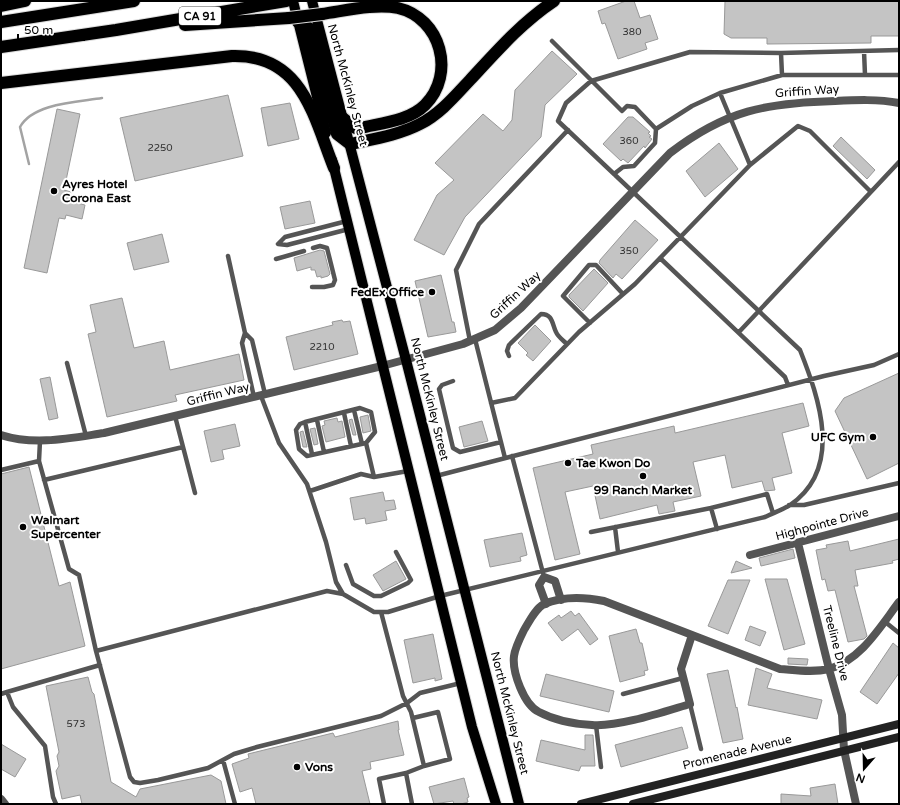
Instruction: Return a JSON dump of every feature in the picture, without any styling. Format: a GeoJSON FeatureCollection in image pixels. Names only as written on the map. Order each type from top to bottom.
{"type":"FeatureCollection","features":[{"type":"Feature","properties":{"kind":"highway"},"geometry":{"type":"LineString","coordinates":[[1,6],[26,1]]}},
{"type":"Feature","properties":{"kind":"highway"},"geometry":{"type":"LineString","coordinates":[[1,22],[134,1]]}},
{"type":"Feature","properties":{"kind":"highway","name":"CA 91"},"geometry":{"type":"LineString","coordinates":[[1,47],[116,30],[285,1]]}},
{"type":"Feature","properties":{"kind":"highway"},"geometry":{"type":"LineString","coordinates":[[293,20],[309,28],[337,134],[350,144],[410,129],[429,119],[451,100],[517,30],[537,12],[554,1]]}},
{"type":"Feature","properties":{"kind":"highway"},"geometry":{"type":"LineString","coordinates":[[116,30],[293,20],[322,14],[369,8],[397,8],[409,12],[421,19],[429,26],[440,46],[442,59],[439,83],[432,96],[420,109],[404,117],[360,128],[356,128],[343,118]]}},
{"type":"Feature","properties":{"kind":"highway"},"geometry":{"type":"LineString","coordinates":[[1,83],[232,56],[258,58],[275,65],[290,76],[307,99],[334,168]]}},
{"type":"Feature","properties":{"kind":"main road"},"geometry":{"type":"LineString","coordinates":[[293,1],[293,20],[334,168],[472,727],[496,804]]}},
{"type":"Feature","properties":{"kind":"main road","name":"North McKinley Street"},"geometry":{"type":"LineString","coordinates":[[312,1],[466,591],[519,804]]}},
{"type":"Feature","properties":{"kind":"main road","name":"Promenade Avenue"},"geometry":{"type":"LineString","coordinates":[[581,804],[845,736],[899,724]]}},
{"type":"Feature","properties":{"kind":"main road","name":"Promenade Avenue"},"geometry":{"type":"LineString","coordinates":[[633,804],[899,737]]}},
{"type":"Feature","properties":{"kind":"street","name":"Griffin Way"},"geometry":{"type":"LineString","coordinates":[[1,435],[12,439],[40,440],[64,440],[86,436],[382,366],[473,340],[495,330],[521,308],[670,153],[690,138],[730,117],[773,104],[861,100],[899,103]]}},
{"type":"Feature","properties":{"kind":"street","name":"Highpointe Drive"},"geometry":{"type":"LineString","coordinates":[[750,555],[899,516]]}},
{"type":"Feature","properties":{"kind":"street","name":"Treeline Drive"},"geometry":{"type":"LineString","coordinates":[[798,543],[842,715],[845,736],[844,750],[856,804]]}},
{"type":"Feature","properties":{"kind":"street"},"geometry":{"type":"LineString","coordinates":[[546,604],[539,585],[543,574],[555,580],[561,600]]}},
{"type":"Feature","properties":{"kind":"street"},"geometry":{"type":"LineString","coordinates":[[692,635],[681,669],[690,704],[629,720],[596,725],[572,722],[538,712],[527,702],[520,688],[514,656],[519,640],[535,613],[546,604],[561,600],[584,597],[604,601],[692,635],[780,669],[804,671],[829,669],[849,659],[864,648],[899,602]]}},
{"type":"Feature","properties":{"kind":"street"},"geometry":{"type":"LineString","coordinates":[[1,799],[5,804]]}},
{"type":"Feature","properties":{"kind":"lane"},"geometry":{"type":"LineString","coordinates":[[552,41],[622,111],[627,106],[635,107],[656,129],[655,143],[634,166],[623,167],[614,174]]}},
{"type":"Feature","properties":{"kind":"lane"},"geometry":{"type":"LineString","coordinates":[[96,651],[326,591],[343,594],[374,612],[382,612],[440,596],[543,574],[618,552],[717,529],[773,513],[789,505],[802,494],[815,478],[822,449],[822,418],[812,379],[800,350],[632,192],[558,120],[566,103],[591,81],[690,52],[781,53],[899,50]]}},
{"type":"Feature","properties":{"kind":"lane"},"geometry":{"type":"LineString","coordinates":[[864,51],[865,75]]}},
{"type":"Feature","properties":{"kind":"lane"},"geometry":{"type":"LineString","coordinates":[[781,53],[782,76]]}},
{"type":"Feature","properties":{"kind":"lane"},"geometry":{"type":"LineString","coordinates":[[656,129],[692,106],[720,93],[782,76],[899,75]]}},
{"type":"Feature","properties":{"kind":"lane"},"geometry":{"type":"LineString","coordinates":[[720,93],[750,165]]}},
{"type":"Feature","properties":{"kind":"lane"},"geometry":{"type":"LineString","coordinates":[[491,403],[514,398],[567,344],[635,284],[750,165],[798,126],[810,131],[870,191]]}},
{"type":"Feature","properties":{"kind":"lane"},"geometry":{"type":"LineString","coordinates":[[505,458],[473,340],[456,270],[479,224],[568,130]]}},
{"type":"Feature","properties":{"kind":"lane"},"geometry":{"type":"LineString","coordinates":[[739,332],[870,191],[899,162]]}},
{"type":"Feature","properties":{"kind":"lane"},"geometry":{"type":"LineString","coordinates":[[348,225],[287,245],[278,244],[285,238],[348,225]]}},
{"type":"Feature","properties":{"kind":"lane"},"geometry":{"type":"LineString","coordinates":[[312,287],[324,287],[332,284],[335,280],[327,248],[320,246],[313,248]]}},
{"type":"Feature","properties":{"kind":"lane"},"geometry":{"type":"LineString","coordinates":[[276,259],[304,251]]}},
{"type":"Feature","properties":{"kind":"lane"},"geometry":{"type":"LineString","coordinates":[[228,256],[245,332],[252,340],[260,396]]}},
{"type":"Feature","properties":{"kind":"lane"},"geometry":{"type":"LineString","coordinates":[[660,258],[785,377],[788,385]]}},
{"type":"Feature","properties":{"kind":"lane"},"geometry":{"type":"LineString","coordinates":[[590,323],[563,296],[589,266],[596,265],[623,294]]}},
{"type":"Feature","properties":{"kind":"lane"},"geometry":{"type":"LineString","coordinates":[[509,356],[507,351],[509,346],[541,314],[544,314],[552,320],[556,333],[567,344]]}},
{"type":"Feature","properties":{"kind":"lane"},"geometry":{"type":"LineString","coordinates":[[245,332],[242,342],[260,396],[279,443],[296,466],[310,491],[326,542],[336,582],[343,594]]}},
{"type":"Feature","properties":{"kind":"lane"},"geometry":{"type":"LineString","coordinates":[[436,476],[788,385],[874,365],[899,354]]}},
{"type":"Feature","properties":{"kind":"lane"},"geometry":{"type":"LineString","coordinates":[[67,362],[86,436]]}},
{"type":"Feature","properties":{"kind":"lane"},"geometry":{"type":"LineString","coordinates":[[453,381],[442,385],[439,389],[453,448],[460,452],[500,442]]}},
{"type":"Feature","properties":{"kind":"lane"},"geometry":{"type":"LineString","coordinates":[[360,408],[371,412],[376,432],[364,443],[307,456],[303,454],[295,434],[300,424],[354,410],[360,408]]}},
{"type":"Feature","properties":{"kind":"lane"},"geometry":{"type":"LineString","coordinates":[[354,410],[374,477]]}},
{"type":"Feature","properties":{"kind":"lane"},"geometry":{"type":"LineString","coordinates":[[344,413],[352,446]]}},
{"type":"Feature","properties":{"kind":"lane"},"geometry":{"type":"LineString","coordinates":[[175,416],[195,493]]}},
{"type":"Feature","properties":{"kind":"lane"},"geometry":{"type":"LineString","coordinates":[[317,420],[324,452]]}},
{"type":"Feature","properties":{"kind":"lane"},"geometry":{"type":"LineString","coordinates":[[305,422],[312,454]]}},
{"type":"Feature","properties":{"kind":"lane"},"geometry":{"type":"LineString","coordinates":[[40,440],[39,461],[44,480],[69,569],[79,576],[96,651],[130,777],[134,782],[140,783],[158,780],[208,768],[234,754],[257,747],[381,716],[407,703],[420,693],[461,683]]}},
{"type":"Feature","properties":{"kind":"lane"},"geometry":{"type":"LineString","coordinates":[[44,480],[183,446]]}},
{"type":"Feature","properties":{"kind":"lane"},"geometry":{"type":"LineString","coordinates":[[512,456],[543,574]]}},
{"type":"Feature","properties":{"kind":"lane"},"geometry":{"type":"LineString","coordinates":[[1,470],[39,461]]}},
{"type":"Feature","properties":{"kind":"lane"},"geometry":{"type":"LineString","coordinates":[[310,491],[361,474],[374,477],[408,471]]}},
{"type":"Feature","properties":{"kind":"lane"},"geometry":{"type":"LineString","coordinates":[[789,505],[804,505],[899,483]]}},
{"type":"Feature","properties":{"kind":"lane"},"geometry":{"type":"LineString","coordinates":[[591,532],[711,508],[767,494],[773,513]]}},
{"type":"Feature","properties":{"kind":"lane"},"geometry":{"type":"LineString","coordinates":[[711,508],[717,529]]}},
{"type":"Feature","properties":{"kind":"lane"},"geometry":{"type":"LineString","coordinates":[[615,527],[618,552]]}},
{"type":"Feature","properties":{"kind":"lane"},"geometry":{"type":"LineString","coordinates":[[346,565],[353,584],[374,596],[381,596],[399,586],[408,583],[411,580],[396,552]]}},
{"type":"Feature","properties":{"kind":"lane"},"geometry":{"type":"LineString","coordinates":[[382,612],[403,696],[413,718],[424,766]]}},
{"type":"Feature","properties":{"kind":"lane"},"geometry":{"type":"LineString","coordinates":[[884,621],[899,633]]}},
{"type":"Feature","properties":{"kind":"lane"},"geometry":{"type":"LineString","coordinates":[[1,694],[100,665]]}},
{"type":"Feature","properties":{"kind":"lane"},"geometry":{"type":"LineString","coordinates":[[623,694],[683,678]]}},
{"type":"Feature","properties":{"kind":"lane"},"geometry":{"type":"LineString","coordinates":[[7,692],[13,707],[45,746],[53,797],[56,804]]}},
{"type":"Feature","properties":{"kind":"lane"},"geometry":{"type":"LineString","coordinates":[[690,704],[701,749]]}},
{"type":"Feature","properties":{"kind":"lane"},"geometry":{"type":"LineString","coordinates":[[384,804],[379,779],[406,773],[424,766],[450,759],[438,712],[413,718]]}},
{"type":"Feature","properties":{"kind":"lane"},"geometry":{"type":"LineString","coordinates":[[596,725],[601,766]]}},
{"type":"Feature","properties":{"kind":"lane"},"geometry":{"type":"LineString","coordinates":[[223,760],[236,804]]}},
{"type":"Feature","properties":{"kind":"lane"},"geometry":{"type":"LineString","coordinates":[[406,773],[412,804]]}},
{"type":"Feature","properties":{"kind":"building"},"geometry":{"type":"Polygon","coordinates":[[[626,1],[634,1],[640,18],[650,15],[658,39],[645,43],[647,49],[618,59],[605,23],[602,24],[598,11],[626,1]]]}},
{"type":"Feature","properties":{"kind":"building"},"geometry":{"type":"Polygon","coordinates":[[[725,1],[899,1],[899,36],[871,36],[871,43],[767,44],[767,38],[731,38],[724,34],[725,1]]]}},
{"type":"Feature","properties":{"kind":"building"},"geometry":{"type":"Polygon","coordinates":[[[552,51],[577,74],[545,105],[541,137],[465,217],[444,255],[414,240],[437,195],[454,180],[435,163],[483,114],[503,131],[512,120],[515,90],[552,51]]]}},
{"type":"Feature","properties":{"kind":"building"},"geometry":{"type":"Polygon","coordinates":[[[228,95],[243,156],[135,181],[120,118],[228,95]]]}},
{"type":"Feature","properties":{"kind":"building"},"geometry":{"type":"Polygon","coordinates":[[[290,103],[299,139],[268,146],[261,108],[290,103]]]}},
{"type":"Feature","properties":{"kind":"building","name":"Ayres Hotel Corona East"},"geometry":{"type":"Polygon","coordinates":[[[57,109],[80,114],[64,190],[71,192],[69,201],[85,205],[82,219],[66,215],[65,219],[59,218],[47,273],[24,268],[57,109]]]}},
{"type":"Feature","properties":{"kind":"building"},"geometry":{"type":"Polygon","coordinates":[[[628,117],[633,117],[650,132],[648,133],[651,136],[649,137],[652,139],[645,148],[644,146],[628,163],[623,159],[621,161],[603,144],[628,117]]]}},
{"type":"Feature","properties":{"kind":"building"},"geometry":{"type":"Polygon","coordinates":[[[841,137],[875,170],[867,179],[833,146],[841,137]]]}},
{"type":"Feature","properties":{"kind":"building"},"geometry":{"type":"Polygon","coordinates":[[[719,143],[738,169],[705,197],[686,171],[719,143]]]}},
{"type":"Feature","properties":{"kind":"building"},"geometry":{"type":"Polygon","coordinates":[[[310,201],[315,223],[285,229],[280,207],[310,201]]]}},
{"type":"Feature","properties":{"kind":"building"},"geometry":{"type":"Polygon","coordinates":[[[635,220],[658,240],[622,279],[616,274],[613,278],[599,263],[600,260],[635,220]]]}},
{"type":"Feature","properties":{"kind":"building"},"geometry":{"type":"Polygon","coordinates":[[[162,234],[169,262],[134,270],[127,243],[162,234]]]}},
{"type":"Feature","properties":{"kind":"building"},"geometry":{"type":"Polygon","coordinates":[[[320,250],[324,251],[330,274],[328,276],[321,278],[321,276],[317,277],[315,270],[311,270],[311,267],[297,271],[294,258],[320,250]]]}},
{"type":"Feature","properties":{"kind":"building"},"geometry":{"type":"Polygon","coordinates":[[[594,269],[608,283],[583,311],[569,297],[569,295],[594,269]]]}},
{"type":"Feature","properties":{"kind":"building"},"geometry":{"type":"Polygon","coordinates":[[[441,275],[452,322],[454,322],[456,332],[428,337],[415,281],[441,275]]]}},
{"type":"Feature","properties":{"kind":"building"},"geometry":{"type":"Polygon","coordinates":[[[122,298],[134,348],[164,341],[170,370],[239,354],[244,380],[175,395],[177,401],[107,417],[88,334],[96,332],[90,305],[122,298]]]}},
{"type":"Feature","properties":{"kind":"building"},"geometry":{"type":"Polygon","coordinates":[[[342,320],[343,322],[350,321],[358,354],[294,370],[286,337],[333,325],[332,322],[342,320]]]}},
{"type":"Feature","properties":{"kind":"building"},"geometry":{"type":"Polygon","coordinates":[[[535,325],[551,341],[533,361],[526,355],[528,353],[518,343],[535,325]]]}},
{"type":"Feature","properties":{"kind":"building","name":"UFC Gym"},"geometry":{"type":"Polygon","coordinates":[[[899,373],[899,463],[867,479],[835,411],[844,398],[899,373]]]}},
{"type":"Feature","properties":{"kind":"building"},"geometry":{"type":"Polygon","coordinates":[[[50,377],[58,418],[49,420],[40,379],[50,377]]]}},
{"type":"Feature","properties":{"kind":"building"},"geometry":{"type":"Polygon","coordinates":[[[803,403],[809,426],[782,433],[792,473],[772,478],[775,490],[765,491],[762,481],[732,488],[725,455],[693,462],[701,496],[673,502],[675,511],[659,514],[657,505],[600,519],[593,486],[565,492],[580,554],[555,560],[533,468],[593,454],[591,445],[674,426],[675,433],[803,403]]]}},
{"type":"Feature","properties":{"kind":"building"},"geometry":{"type":"Polygon","coordinates":[[[368,415],[371,431],[363,433],[360,417],[368,415]]]}},
{"type":"Feature","properties":{"kind":"building"},"geometry":{"type":"Polygon","coordinates":[[[337,418],[338,422],[342,421],[345,437],[326,442],[322,426],[325,425],[324,421],[337,418]]]}},
{"type":"Feature","properties":{"kind":"building"},"geometry":{"type":"Polygon","coordinates":[[[352,419],[356,435],[353,435],[349,420],[352,419]]]}},
{"type":"Feature","properties":{"kind":"building"},"geometry":{"type":"Polygon","coordinates":[[[482,421],[488,441],[464,447],[459,427],[482,421]]]}},
{"type":"Feature","properties":{"kind":"building"},"geometry":{"type":"Polygon","coordinates":[[[235,424],[240,446],[222,450],[224,459],[211,462],[204,431],[235,424]]]}},
{"type":"Feature","properties":{"kind":"building"},"geometry":{"type":"Polygon","coordinates":[[[315,428],[318,444],[314,445],[310,429],[315,428]]]}},
{"type":"Feature","properties":{"kind":"building"},"geometry":{"type":"Polygon","coordinates":[[[303,431],[307,447],[303,447],[300,432],[303,431]]]}},
{"type":"Feature","properties":{"kind":"building","name":"Walmart Supercenter"},"geometry":{"type":"Polygon","coordinates":[[[29,467],[59,586],[70,582],[85,646],[1,669],[1,474],[29,467]]]}},
{"type":"Feature","properties":{"kind":"building"},"geometry":{"type":"Polygon","coordinates":[[[383,492],[385,501],[394,500],[396,509],[385,511],[387,520],[366,524],[365,518],[354,520],[350,498],[383,492]]]}},
{"type":"Feature","properties":{"kind":"building"},"geometry":{"type":"Polygon","coordinates":[[[522,533],[527,555],[520,557],[521,561],[490,567],[484,540],[522,533]]]}},
{"type":"Feature","properties":{"kind":"building"},"geometry":{"type":"Polygon","coordinates":[[[899,539],[899,559],[892,561],[893,563],[855,570],[858,586],[854,586],[867,636],[864,639],[848,642],[835,590],[828,591],[825,579],[822,580],[816,550],[827,548],[826,545],[848,541],[850,551],[899,539]]]}},
{"type":"Feature","properties":{"kind":"building"},"geometry":{"type":"Polygon","coordinates":[[[793,549],[795,558],[761,566],[759,558],[793,549]]]}},
{"type":"Feature","properties":{"kind":"building"},"geometry":{"type":"Polygon","coordinates":[[[396,561],[406,579],[383,591],[373,575],[396,561]]]}},
{"type":"Feature","properties":{"kind":"building"},"geometry":{"type":"Polygon","coordinates":[[[736,561],[752,568],[731,573],[736,561]]]}},
{"type":"Feature","properties":{"kind":"building"},"geometry":{"type":"Polygon","coordinates":[[[765,579],[787,579],[805,644],[784,650],[765,579]]]}},
{"type":"Feature","properties":{"kind":"building"},"geometry":{"type":"Polygon","coordinates":[[[728,580],[750,580],[728,634],[708,626],[728,580]]]}},
{"type":"Feature","properties":{"kind":"building"},"geometry":{"type":"Polygon","coordinates":[[[571,611],[575,616],[579,613],[598,639],[590,645],[578,629],[562,641],[548,623],[559,615],[561,618],[571,611]]]}},
{"type":"Feature","properties":{"kind":"building"},"geometry":{"type":"Polygon","coordinates":[[[750,626],[766,632],[760,646],[745,640],[750,626]]]}},
{"type":"Feature","properties":{"kind":"building"},"geometry":{"type":"Polygon","coordinates":[[[636,629],[640,643],[642,643],[648,670],[644,671],[645,675],[620,682],[609,636],[636,629]]]}},
{"type":"Feature","properties":{"kind":"building"},"geometry":{"type":"Polygon","coordinates":[[[433,634],[442,679],[435,681],[435,678],[413,683],[404,640],[433,634]]]}},
{"type":"Feature","properties":{"kind":"building"},"geometry":{"type":"Polygon","coordinates":[[[893,643],[899,648],[899,673],[877,704],[860,692],[893,643]]]}},
{"type":"Feature","properties":{"kind":"building"},"geometry":{"type":"Polygon","coordinates":[[[788,658],[808,659],[807,665],[788,664],[788,658]]]}},
{"type":"Feature","properties":{"kind":"building"},"geometry":{"type":"Polygon","coordinates":[[[756,668],[772,674],[767,688],[822,700],[817,719],[748,705],[756,668]]]}},
{"type":"Feature","properties":{"kind":"building"},"geometry":{"type":"Polygon","coordinates":[[[728,670],[743,739],[723,743],[707,674],[728,670]]]}},
{"type":"Feature","properties":{"kind":"building"},"geometry":{"type":"Polygon","coordinates":[[[546,674],[614,691],[609,712],[540,696],[546,674]]]}},
{"type":"Feature","properties":{"kind":"building"},"geometry":{"type":"Polygon","coordinates":[[[88,677],[92,692],[94,694],[111,782],[136,797],[140,789],[211,775],[221,781],[226,804],[82,804],[80,795],[62,799],[56,771],[59,766],[57,756],[59,752],[46,686],[88,677]]]}},
{"type":"Feature","properties":{"kind":"building","name":"Vons"},"geometry":{"type":"Polygon","coordinates":[[[398,721],[398,730],[404,755],[370,762],[371,769],[362,771],[370,804],[256,804],[252,788],[240,792],[232,764],[249,758],[248,754],[333,733],[335,737],[398,721]]]}},
{"type":"Feature","properties":{"kind":"building"},"geometry":{"type":"Polygon","coordinates":[[[682,727],[688,748],[621,767],[615,745],[682,727]]]}},
{"type":"Feature","properties":{"kind":"building"},"geometry":{"type":"Polygon","coordinates":[[[585,735],[593,735],[595,766],[581,766],[579,771],[536,761],[541,740],[585,750],[585,735]]]}},
{"type":"Feature","properties":{"kind":"building"},"geometry":{"type":"Polygon","coordinates":[[[1,744],[26,759],[15,777],[1,769],[1,744]]]}},
{"type":"Feature","properties":{"kind":"building"},"geometry":{"type":"Polygon","coordinates":[[[464,778],[469,797],[467,798],[468,802],[454,804],[453,801],[434,804],[429,787],[464,778]]]}},
{"type":"Feature","properties":{"kind":"building"},"geometry":{"type":"Polygon","coordinates":[[[835,784],[838,804],[781,804],[781,794],[811,796],[810,788],[835,784]]]}},
{"type":"Feature","properties":{"kind":"waterway"},"geometry":{"type":"LineString","coordinates":[[29,164],[20,127],[26,119],[45,108],[102,98]]}},
{"type":"Feature","properties":{"kind":"place","name":"Ayres Hotel Corona East"},"geometry":{"type":"Point","coordinates":[54,191]}},
{"type":"Feature","properties":{"kind":"place","name":"FedEx Office"},"geometry":{"type":"Point","coordinates":[432,292]}},
{"type":"Feature","properties":{"kind":"place","name":"UFC Gym"},"geometry":{"type":"Point","coordinates":[873,437]}},
{"type":"Feature","properties":{"kind":"place","name":"Tae Kwon Do"},"geometry":{"type":"Point","coordinates":[568,463]}},
{"type":"Feature","properties":{"kind":"place","name":"99 Ranch Market"},"geometry":{"type":"Point","coordinates":[643,476]}},
{"type":"Feature","properties":{"kind":"place","name":"Walmart Supercenter"},"geometry":{"type":"Point","coordinates":[23,527]}},
{"type":"Feature","properties":{"kind":"place","name":"Vons"},"geometry":{"type":"Point","coordinates":[297,767]}}]}
